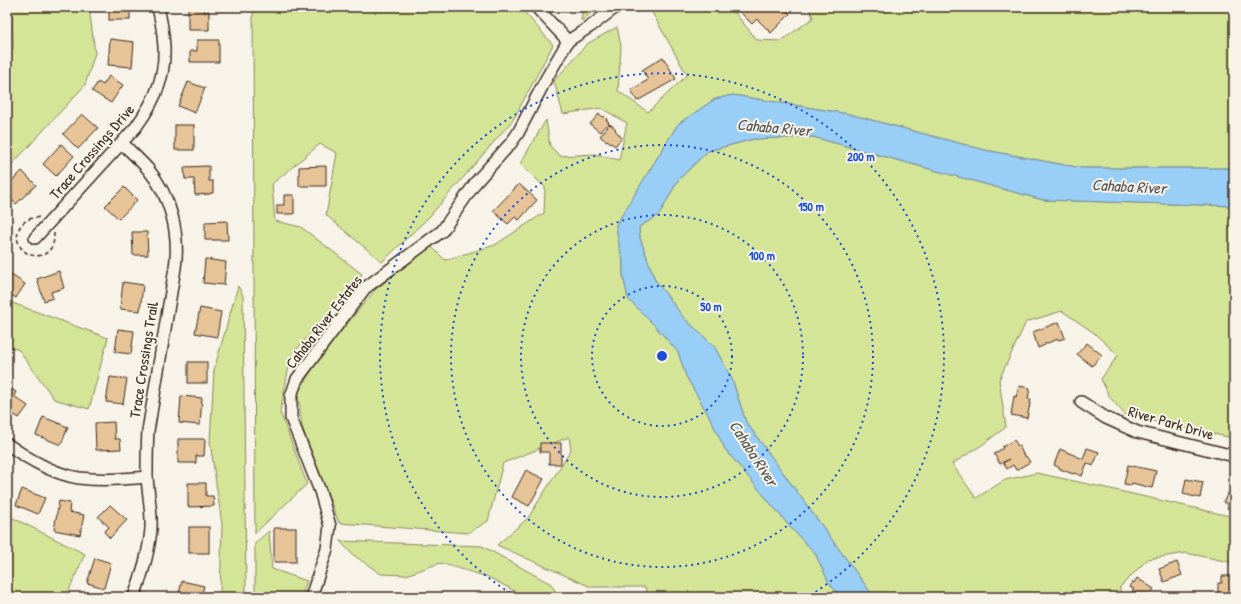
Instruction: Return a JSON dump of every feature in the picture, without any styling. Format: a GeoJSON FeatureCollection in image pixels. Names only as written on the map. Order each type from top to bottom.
{"type":"FeatureCollection","features":[{"type":"Feature","properties":{"kind":"street","name":"Trace Crossings Drive"},"geometry":{"type":"LineString","coordinates":[[35,238],[136,127],[156,95],[163,67],[164,50],[163,34],[158,7]]}},
{"type":"Feature","properties":{"kind":"street"},"geometry":{"type":"LineString","coordinates":[[536,7],[568,41]]}},
{"type":"Feature","properties":{"kind":"street","name":"Cahaba River Estates"},"geometry":{"type":"LineString","coordinates":[[311,597],[327,549],[330,526],[320,491],[291,418],[291,396],[297,379],[365,288],[442,231],[476,182],[514,138],[568,41],[616,7]]}},
{"type":"Feature","properties":{"kind":"street","name":"Trace Crossings Trail"},"geometry":{"type":"LineString","coordinates":[[122,143],[149,170],[158,184],[172,212],[177,242],[175,268],[148,431],[147,477],[151,510],[151,533],[146,562],[134,597]]}},
{"type":"Feature","properties":{"kind":"street","name":"River Park Drive"},"geometry":{"type":"LineString","coordinates":[[1081,402],[1106,418],[1137,432],[1234,456]]}},
{"type":"Feature","properties":{"kind":"street"},"geometry":{"type":"LineString","coordinates":[[7,444],[38,463],[61,473],[96,479],[147,477]]}},
{"type":"Feature","properties":{"kind":"path"},"geometry":{"type":"LineString","coordinates":[[42,216],[26,220],[18,230],[17,241],[20,247],[27,254],[33,256],[47,253],[54,244],[55,227]]}},
{"type":"Feature","properties":{"kind":"green space"},"geometry":{"type":"Polygon","coordinates":[[[12,7],[89,7],[95,53],[85,85],[7,170],[7,61],[13,48],[12,7]]]}},
{"type":"Feature","properties":{"kind":"green space"},"geometry":{"type":"Polygon","coordinates":[[[253,7],[520,7],[553,45],[513,120],[429,217],[382,262],[326,215],[337,153],[320,144],[272,184],[275,221],[301,227],[362,274],[291,356],[280,412],[307,484],[255,533],[253,7]]]}},
{"type":"Feature","properties":{"kind":"green space"},"geometry":{"type":"Polygon","coordinates":[[[583,7],[599,7],[581,21],[583,7]]]}},
{"type":"Feature","properties":{"kind":"green space"},"geometry":{"type":"Polygon","coordinates":[[[649,7],[730,7],[757,40],[781,41],[813,18],[809,7],[1234,7],[1234,168],[1081,168],[985,150],[849,114],[733,95],[715,99],[678,124],[616,225],[628,299],[678,352],[686,376],[710,418],[725,449],[791,528],[815,553],[829,581],[840,597],[648,597],[645,587],[591,587],[497,545],[528,518],[571,450],[569,437],[503,463],[488,521],[468,533],[339,523],[302,427],[298,393],[321,355],[376,289],[431,246],[445,260],[495,245],[544,213],[545,187],[520,164],[546,120],[550,146],[560,156],[595,154],[619,160],[627,123],[601,108],[563,114],[554,81],[587,44],[617,27],[621,46],[618,91],[648,112],[687,75],[649,7]]]}},
{"type":"Feature","properties":{"kind":"green space"},"geometry":{"type":"Polygon","coordinates":[[[813,137],[1043,200],[1234,206],[1234,405],[1228,437],[1125,415],[1109,396],[1101,379],[1118,355],[1093,332],[1062,311],[1026,322],[999,380],[1006,427],[982,445],[952,464],[976,498],[1005,480],[1037,473],[1234,517],[1234,563],[1186,553],[1148,559],[1120,587],[1120,597],[874,597],[746,422],[732,379],[714,346],[684,318],[655,280],[640,238],[639,227],[659,215],[678,180],[708,151],[754,139],[813,137]]]}},
{"type":"Feature","properties":{"kind":"green space"},"geometry":{"type":"Polygon","coordinates":[[[238,286],[243,295],[246,597],[220,597],[222,524],[210,442],[214,370],[238,286]]]}},
{"type":"Feature","properties":{"kind":"green space"},"geometry":{"type":"Polygon","coordinates":[[[7,301],[108,338],[89,409],[54,399],[19,350],[7,346],[7,301]]]}},
{"type":"Feature","properties":{"kind":"green space"},"geometry":{"type":"Polygon","coordinates":[[[7,515],[85,554],[66,597],[7,597],[7,515]]]}},
{"type":"Feature","properties":{"kind":"green space"},"geometry":{"type":"Polygon","coordinates":[[[269,531],[272,569],[307,581],[301,597],[255,597],[255,543],[269,531]]]}},
{"type":"Feature","properties":{"kind":"green space"},"geometry":{"type":"Polygon","coordinates":[[[340,541],[482,546],[551,584],[559,597],[518,597],[515,591],[488,577],[440,563],[406,575],[381,574],[352,554],[340,541]]]}},
{"type":"Feature","properties":{"kind":"water","name":"Cahaba River"},"geometry":{"type":"Polygon","coordinates":[[[733,95],[849,114],[985,150],[1081,168],[1234,168],[1234,206],[1043,200],[813,137],[754,139],[708,151],[678,180],[659,215],[639,227],[640,238],[655,280],[684,318],[714,346],[732,379],[746,422],[874,597],[840,597],[828,581],[815,553],[791,528],[725,449],[710,418],[686,376],[678,352],[628,299],[616,225],[678,124],[715,99],[733,95]]]}},
{"type":"Feature","properties":{"kind":"building"},"geometry":{"type":"Polygon","coordinates":[[[109,7],[130,7],[130,20],[109,20],[109,7]]]}},
{"type":"Feature","properties":{"kind":"building"},"geometry":{"type":"Polygon","coordinates":[[[188,7],[204,7],[204,12],[209,11],[209,30],[188,30],[188,7]]]}},
{"type":"Feature","properties":{"kind":"building"},"geometry":{"type":"Polygon","coordinates":[[[739,7],[787,7],[785,9],[790,14],[771,33],[757,19],[752,24],[737,9],[739,7]]]}},
{"type":"Feature","properties":{"kind":"building"},"geometry":{"type":"Polygon","coordinates":[[[110,39],[134,42],[132,67],[108,65],[110,39]]]}},
{"type":"Feature","properties":{"kind":"building"},"geometry":{"type":"Polygon","coordinates":[[[197,40],[219,40],[219,62],[190,62],[190,51],[197,51],[197,40]]]}},
{"type":"Feature","properties":{"kind":"building"},"geometry":{"type":"Polygon","coordinates":[[[663,57],[676,79],[637,101],[631,90],[648,80],[642,70],[663,57]]]}},
{"type":"Feature","properties":{"kind":"building"},"geometry":{"type":"Polygon","coordinates":[[[109,76],[123,85],[111,103],[92,91],[98,82],[103,85],[109,76]]]}},
{"type":"Feature","properties":{"kind":"building"},"geometry":{"type":"Polygon","coordinates":[[[188,82],[205,88],[195,113],[178,106],[188,82]]]}},
{"type":"Feature","properties":{"kind":"building"},"geometry":{"type":"Polygon","coordinates":[[[82,114],[98,128],[78,149],[63,134],[82,114]]]}},
{"type":"Feature","properties":{"kind":"building"},"geometry":{"type":"Polygon","coordinates":[[[599,114],[607,119],[606,120],[609,122],[609,125],[610,124],[616,129],[615,130],[622,138],[615,146],[600,136],[608,127],[606,125],[600,132],[590,124],[599,114]]]}},
{"type":"Feature","properties":{"kind":"building"},"geometry":{"type":"Polygon","coordinates":[[[175,125],[194,125],[194,150],[175,150],[175,125]]]}},
{"type":"Feature","properties":{"kind":"building"},"geometry":{"type":"Polygon","coordinates":[[[61,144],[74,156],[56,176],[43,164],[61,144]]]}},
{"type":"Feature","properties":{"kind":"building"},"geometry":{"type":"Polygon","coordinates":[[[209,166],[209,181],[213,181],[213,193],[195,195],[194,179],[185,179],[184,167],[209,166]]]}},
{"type":"Feature","properties":{"kind":"building"},"geometry":{"type":"Polygon","coordinates":[[[326,166],[326,186],[299,186],[299,167],[326,166]]]}},
{"type":"Feature","properties":{"kind":"building"},"geometry":{"type":"Polygon","coordinates":[[[22,171],[36,185],[16,204],[7,195],[7,186],[22,171]]]}},
{"type":"Feature","properties":{"kind":"building"},"geometry":{"type":"Polygon","coordinates":[[[519,184],[537,200],[519,220],[515,217],[508,224],[493,211],[519,184]]]}},
{"type":"Feature","properties":{"kind":"building"},"geometry":{"type":"Polygon","coordinates":[[[124,187],[137,200],[119,219],[105,206],[124,187]]]}},
{"type":"Feature","properties":{"kind":"building"},"geometry":{"type":"Polygon","coordinates":[[[284,195],[294,195],[294,214],[277,214],[277,205],[284,205],[284,195]]]}},
{"type":"Feature","properties":{"kind":"building"},"geometry":{"type":"Polygon","coordinates":[[[227,221],[228,240],[205,240],[205,222],[227,221]]]}},
{"type":"Feature","properties":{"kind":"building"},"geometry":{"type":"Polygon","coordinates":[[[132,232],[147,232],[148,255],[133,255],[132,232]]]}},
{"type":"Feature","properties":{"kind":"building"},"geometry":{"type":"Polygon","coordinates":[[[205,259],[226,262],[224,285],[203,283],[205,259]]]}},
{"type":"Feature","properties":{"kind":"building"},"geometry":{"type":"Polygon","coordinates":[[[59,271],[64,288],[51,292],[53,298],[44,301],[37,279],[59,271]]]}},
{"type":"Feature","properties":{"kind":"building"},"geometry":{"type":"Polygon","coordinates":[[[7,272],[25,284],[16,298],[7,292],[7,272]]]}},
{"type":"Feature","properties":{"kind":"building"},"geometry":{"type":"Polygon","coordinates":[[[123,282],[143,285],[140,311],[120,309],[123,282]]]}},
{"type":"Feature","properties":{"kind":"building"},"geometry":{"type":"Polygon","coordinates":[[[200,308],[221,312],[217,337],[195,333],[200,308]]]}},
{"type":"Feature","properties":{"kind":"building"},"geometry":{"type":"Polygon","coordinates":[[[1059,322],[1065,338],[1058,339],[1038,348],[1033,332],[1059,322]]]}},
{"type":"Feature","properties":{"kind":"building"},"geometry":{"type":"Polygon","coordinates":[[[118,329],[134,331],[131,354],[115,352],[118,329]]]}},
{"type":"Feature","properties":{"kind":"building"},"geometry":{"type":"Polygon","coordinates":[[[1087,343],[1102,355],[1092,366],[1077,354],[1087,343]]]}},
{"type":"Feature","properties":{"kind":"building"},"geometry":{"type":"Polygon","coordinates":[[[188,362],[207,362],[207,383],[188,383],[188,362]]]}},
{"type":"Feature","properties":{"kind":"building"},"geometry":{"type":"Polygon","coordinates":[[[110,377],[127,379],[123,404],[106,402],[110,377]]]}},
{"type":"Feature","properties":{"kind":"building"},"geometry":{"type":"Polygon","coordinates":[[[1019,386],[1030,388],[1028,399],[1031,399],[1027,418],[1011,415],[1014,396],[1016,397],[1019,386]]]}},
{"type":"Feature","properties":{"kind":"building"},"geometry":{"type":"Polygon","coordinates":[[[10,388],[16,392],[14,396],[28,406],[19,418],[7,410],[7,393],[10,388]]]}},
{"type":"Feature","properties":{"kind":"building"},"geometry":{"type":"Polygon","coordinates":[[[181,396],[202,398],[200,425],[179,423],[181,396]]]}},
{"type":"Feature","properties":{"kind":"building"},"geometry":{"type":"Polygon","coordinates":[[[43,417],[68,427],[61,445],[36,435],[43,417]]]}},
{"type":"Feature","properties":{"kind":"building"},"geometry":{"type":"Polygon","coordinates":[[[114,422],[115,439],[120,439],[121,449],[96,450],[95,423],[114,422]]]}},
{"type":"Feature","properties":{"kind":"building"},"geometry":{"type":"Polygon","coordinates":[[[178,439],[205,439],[204,456],[196,456],[196,463],[178,463],[178,439]]]}},
{"type":"Feature","properties":{"kind":"building"},"geometry":{"type":"Polygon","coordinates":[[[1014,440],[1024,456],[1026,456],[1030,462],[1016,470],[1013,465],[1007,469],[1003,463],[1009,459],[1000,464],[994,454],[1014,440]]]}},
{"type":"Feature","properties":{"kind":"building"},"geometry":{"type":"Polygon","coordinates":[[[540,443],[561,443],[561,464],[549,464],[549,452],[540,452],[540,443]]]}},
{"type":"Feature","properties":{"kind":"building"},"geometry":{"type":"Polygon","coordinates":[[[1087,448],[1099,452],[1093,466],[1087,463],[1082,476],[1060,469],[1054,465],[1060,449],[1083,459],[1087,448]]]}},
{"type":"Feature","properties":{"kind":"building"},"geometry":{"type":"Polygon","coordinates":[[[1128,465],[1156,471],[1152,488],[1132,483],[1131,485],[1124,484],[1128,465]]]}},
{"type":"Feature","properties":{"kind":"building"},"geometry":{"type":"Polygon","coordinates":[[[526,470],[544,479],[529,506],[512,497],[526,470]]]}},
{"type":"Feature","properties":{"kind":"building"},"geometry":{"type":"Polygon","coordinates":[[[1186,479],[1203,482],[1200,498],[1183,494],[1186,479]]]}},
{"type":"Feature","properties":{"kind":"building"},"geometry":{"type":"Polygon","coordinates":[[[188,483],[206,483],[206,496],[213,496],[214,506],[188,507],[188,483]]]}},
{"type":"Feature","properties":{"kind":"building"},"geometry":{"type":"Polygon","coordinates":[[[22,489],[45,498],[38,514],[16,505],[22,489]]]}},
{"type":"Feature","properties":{"kind":"building"},"geometry":{"type":"Polygon","coordinates":[[[1230,490],[1234,492],[1234,512],[1227,508],[1229,505],[1223,502],[1230,490]]]}},
{"type":"Feature","properties":{"kind":"building"},"geometry":{"type":"Polygon","coordinates":[[[59,501],[70,503],[69,512],[84,515],[80,535],[54,530],[59,501]]]}},
{"type":"Feature","properties":{"kind":"building"},"geometry":{"type":"Polygon","coordinates":[[[110,505],[127,520],[110,538],[104,532],[109,527],[98,517],[110,505]]]}},
{"type":"Feature","properties":{"kind":"building"},"geometry":{"type":"Polygon","coordinates":[[[189,527],[209,527],[209,553],[189,553],[189,527]]]}},
{"type":"Feature","properties":{"kind":"building"},"geometry":{"type":"Polygon","coordinates":[[[274,528],[296,528],[296,562],[274,562],[274,528]]]}},
{"type":"Feature","properties":{"kind":"building"},"geometry":{"type":"Polygon","coordinates":[[[95,558],[111,563],[104,588],[87,583],[95,558]]]}},
{"type":"Feature","properties":{"kind":"building"},"geometry":{"type":"Polygon","coordinates":[[[1177,562],[1182,575],[1164,582],[1159,569],[1177,562]]]}},
{"type":"Feature","properties":{"kind":"building"},"geometry":{"type":"Polygon","coordinates":[[[1222,576],[1234,576],[1234,597],[1229,597],[1229,594],[1218,594],[1218,583],[1222,583],[1222,576]]]}},
{"type":"Feature","properties":{"kind":"building"},"geometry":{"type":"Polygon","coordinates":[[[1137,578],[1154,589],[1149,597],[1133,597],[1135,593],[1132,591],[1134,589],[1129,587],[1137,578]]]}},
{"type":"Feature","properties":{"kind":"building"},"geometry":{"type":"Polygon","coordinates":[[[182,581],[204,586],[201,597],[178,597],[182,581]]]}}]}
